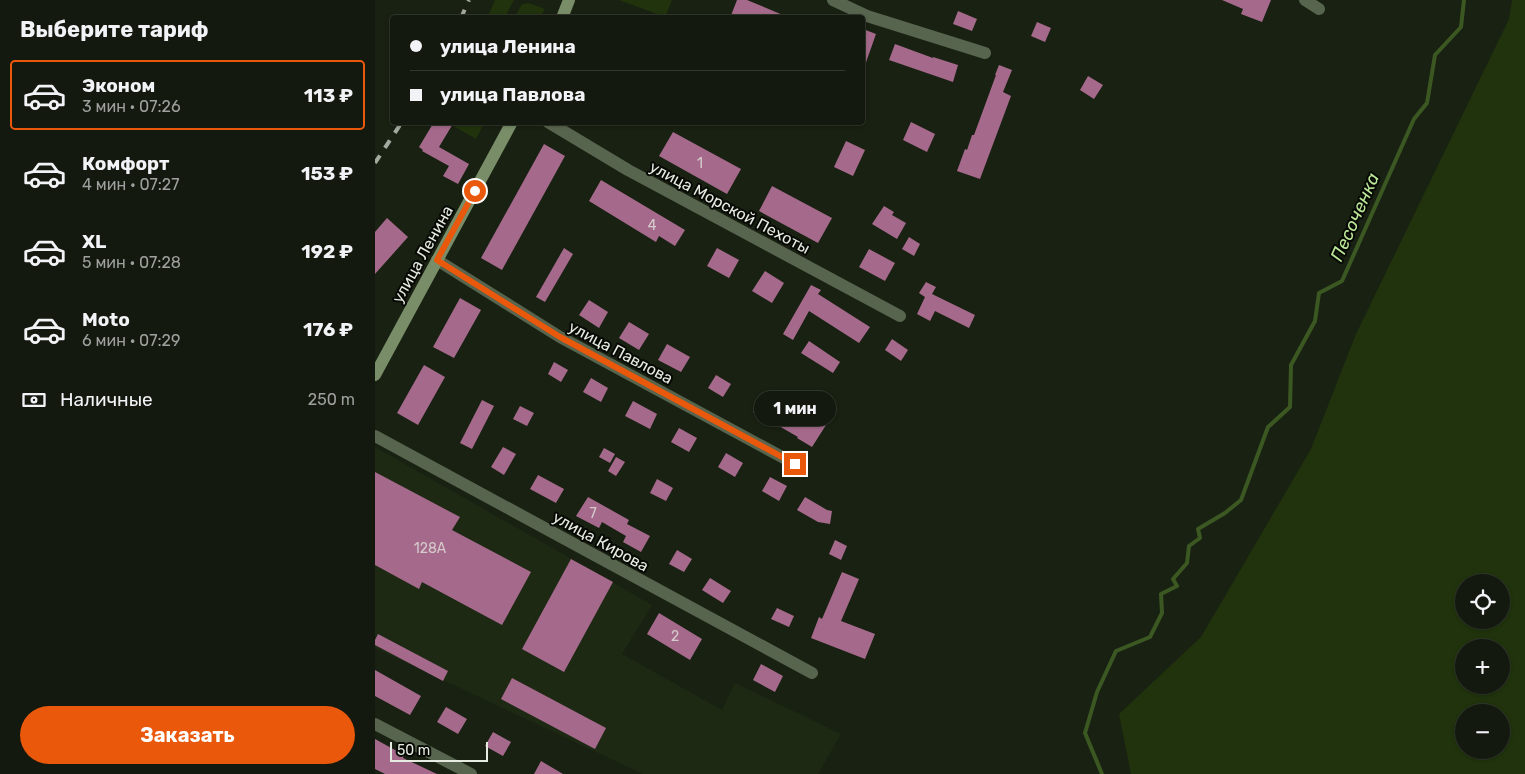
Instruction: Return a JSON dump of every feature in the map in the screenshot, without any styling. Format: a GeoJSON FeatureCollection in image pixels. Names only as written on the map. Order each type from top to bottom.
{"type":"FeatureCollection","features":[{"type":"Feature","properties":{"kind":"street"},"geometry":{"type":"LineString","coordinates":[[563,15],[569,0]]}},
{"type":"Feature","properties":{"kind":"street"},"geometry":{"type":"LineString","coordinates":[[833,0],[865,15]]}},
{"type":"Feature","properties":{"kind":"street"},"geometry":{"type":"LineString","coordinates":[[1305,0],[1319,9]]}},
{"type":"Feature","properties":{"kind":"street"},"geometry":{"type":"LineString","coordinates":[[865,15],[985,53]]}},
{"type":"Feature","properties":{"kind":"street","name":"улица Ленина"},"geometry":{"type":"LineString","coordinates":[[375,375],[510,125]]}},
{"type":"Feature","properties":{"kind":"street","name":"улица Морской Пехоты"},"geometry":{"type":"LineString","coordinates":[[553,125],[628,170],[900,316]]}},
{"type":"Feature","properties":{"kind":"street","name":"улица Павлова"},"geometry":{"type":"LineString","coordinates":[[437,260],[560,337],[795,464]]}},
{"type":"Feature","properties":{"kind":"street","name":"улица Кирова"},"geometry":{"type":"LineString","coordinates":[[375,436],[812,673]]}},
{"type":"Feature","properties":{"kind":"street"},"geometry":{"type":"LineString","coordinates":[[375,724],[471,774]]}},
{"type":"Feature","properties":{"kind":"shaded area"},"geometry":{"type":"Polygon","coordinates":[[[375,447],[652,605],[622,654],[722,710],[735,683],[841,734],[818,774],[643,774],[375,648],[375,447]]]}},
{"type":"Feature","properties":{"kind":"green space"},"geometry":{"type":"Polygon","coordinates":[[[495,0],[514,0],[506,15],[489,14],[495,0]]]}},
{"type":"Feature","properties":{"kind":"green space"},"geometry":{"type":"Polygon","coordinates":[[[619,0],[672,0],[666,15],[660,15],[619,0]]]}},
{"type":"Feature","properties":{"kind":"green space"},"geometry":{"type":"Polygon","coordinates":[[[1512,0],[1525,0],[1525,774],[1131,774],[1119,714],[1201,637],[1311,449],[1356,334],[1509,19],[1512,0]]]}},
{"type":"Feature","properties":{"kind":"green space"},"geometry":{"type":"Polygon","coordinates":[[[529,3],[545,9],[541,15],[516,15],[522,4],[529,3]]]}},
{"type":"Feature","properties":{"kind":"green space"},"geometry":{"type":"Polygon","coordinates":[[[456,125],[483,125],[476,139],[455,127],[456,125]]]}},
{"type":"Feature","properties":{"kind":"building"},"geometry":{"type":"Polygon","coordinates":[[[737,0],[747,0],[783,15],[731,15],[737,0]]]}},
{"type":"Feature","properties":{"kind":"building"},"geometry":{"type":"Polygon","coordinates":[[[1222,0],[1271,0],[1262,22],[1241,14],[1243,9],[1222,0]]]}},
{"type":"Feature","properties":{"kind":"building"},"geometry":{"type":"Polygon","coordinates":[[[958,11],[977,19],[972,31],[953,24],[958,11]]]}},
{"type":"Feature","properties":{"kind":"building"},"geometry":{"type":"Polygon","coordinates":[[[1037,22],[1051,28],[1045,42],[1031,36],[1037,22]]]}},
{"type":"Feature","properties":{"kind":"building"},"geometry":{"type":"Polygon","coordinates":[[[865,30],[876,34],[865,65],[865,30]]]}},
{"type":"Feature","properties":{"kind":"building"},"geometry":{"type":"Polygon","coordinates":[[[895,44],[958,65],[953,82],[889,60],[895,44]]]}},
{"type":"Feature","properties":{"kind":"building"},"geometry":{"type":"Polygon","coordinates":[[[999,65],[1012,70],[1003,92],[1011,96],[980,179],[957,171],[965,149],[967,150],[972,135],[974,135],[999,65]]]}},
{"type":"Feature","properties":{"kind":"building"},"geometry":{"type":"Polygon","coordinates":[[[1088,76],[1103,85],[1094,99],[1080,90],[1088,76]]]}},
{"type":"Feature","properties":{"kind":"building"},"geometry":{"type":"Polygon","coordinates":[[[911,122],[935,134],[927,152],[903,140],[911,122]]]}},
{"type":"Feature","properties":{"kind":"building"},"geometry":{"type":"Polygon","coordinates":[[[432,125],[452,125],[439,147],[469,164],[458,184],[443,176],[449,166],[422,151],[419,147],[432,125]]]}},
{"type":"Feature","properties":{"kind":"building"},"geometry":{"type":"Polygon","coordinates":[[[673,132],[741,169],[727,194],[659,156],[673,132]]]}},
{"type":"Feature","properties":{"kind":"building"},"geometry":{"type":"Polygon","coordinates":[[[846,141],[865,150],[853,176],[834,167],[846,141]]]}},
{"type":"Feature","properties":{"kind":"building"},"geometry":{"type":"Polygon","coordinates":[[[544,144],[565,156],[502,270],[481,258],[544,144]]]}},
{"type":"Feature","properties":{"kind":"building"},"geometry":{"type":"Polygon","coordinates":[[[601,180],[685,230],[675,246],[659,236],[656,242],[589,201],[601,180]]]}},
{"type":"Feature","properties":{"kind":"building"},"geometry":{"type":"Polygon","coordinates":[[[772,186],[832,218],[818,243],[759,211],[772,186]]]}},
{"type":"Feature","properties":{"kind":"building"},"geometry":{"type":"Polygon","coordinates":[[[884,206],[894,212],[892,215],[906,223],[897,239],[872,224],[884,206]]]}},
{"type":"Feature","properties":{"kind":"building"},"geometry":{"type":"Polygon","coordinates":[[[387,218],[408,237],[375,274],[375,232],[387,218]]]}},
{"type":"Feature","properties":{"kind":"building"},"geometry":{"type":"Polygon","coordinates":[[[909,237],[920,244],[914,256],[902,249],[909,237]]]}},
{"type":"Feature","properties":{"kind":"building"},"geometry":{"type":"Polygon","coordinates":[[[564,248],[573,254],[545,302],[536,297],[564,248]]]}},
{"type":"Feature","properties":{"kind":"building"},"geometry":{"type":"Polygon","coordinates":[[[717,248],[739,260],[729,278],[707,266],[717,248]]]}},
{"type":"Feature","properties":{"kind":"building"},"geometry":{"type":"Polygon","coordinates":[[[869,249],[895,263],[885,281],[859,267],[869,249]]]}},
{"type":"Feature","properties":{"kind":"building"},"geometry":{"type":"Polygon","coordinates":[[[765,271],[784,283],[772,303],[752,291],[765,271]]]}},
{"type":"Feature","properties":{"kind":"building"},"geometry":{"type":"Polygon","coordinates":[[[926,282],[936,287],[932,294],[975,315],[969,328],[935,311],[930,321],[917,314],[925,297],[919,293],[926,282]]]}},
{"type":"Feature","properties":{"kind":"building"},"geometry":{"type":"Polygon","coordinates":[[[811,285],[821,290],[818,294],[870,327],[859,343],[809,311],[793,340],[783,334],[811,285]]]}},
{"type":"Feature","properties":{"kind":"building"},"geometry":{"type":"Polygon","coordinates":[[[460,298],[481,310],[454,358],[433,347],[460,298]]]}},
{"type":"Feature","properties":{"kind":"building"},"geometry":{"type":"Polygon","coordinates":[[[589,300],[608,312],[599,328],[579,315],[589,300]]]}},
{"type":"Feature","properties":{"kind":"building"},"geometry":{"type":"Polygon","coordinates":[[[629,322],[649,334],[639,350],[619,338],[629,322]]]}},
{"type":"Feature","properties":{"kind":"building"},"geometry":{"type":"Polygon","coordinates":[[[892,339],[908,350],[901,361],[885,350],[892,339]]]}},
{"type":"Feature","properties":{"kind":"building"},"geometry":{"type":"Polygon","coordinates":[[[809,341],[840,362],[833,373],[801,353],[809,341]]]}},
{"type":"Feature","properties":{"kind":"building"},"geometry":{"type":"Polygon","coordinates":[[[667,344],[690,357],[681,372],[658,360],[667,344]]]}},
{"type":"Feature","properties":{"kind":"building"},"geometry":{"type":"Polygon","coordinates":[[[554,362],[568,370],[561,382],[548,374],[554,362]]]}},
{"type":"Feature","properties":{"kind":"building"},"geometry":{"type":"Polygon","coordinates":[[[424,365],[445,377],[418,425],[397,413],[424,365]]]}},
{"type":"Feature","properties":{"kind":"building"},"geometry":{"type":"Polygon","coordinates":[[[716,375],[731,384],[723,397],[708,388],[716,375]]]}},
{"type":"Feature","properties":{"kind":"building"},"geometry":{"type":"Polygon","coordinates":[[[591,378],[608,388],[601,402],[583,392],[591,378]]]}},
{"type":"Feature","properties":{"kind":"building"},"geometry":{"type":"Polygon","coordinates":[[[762,399],[787,416],[796,403],[805,412],[826,425],[812,447],[772,422],[770,424],[753,412],[762,399]]]}},
{"type":"Feature","properties":{"kind":"building"},"geometry":{"type":"Polygon","coordinates":[[[482,400],[494,406],[472,449],[460,443],[482,400]]]}},
{"type":"Feature","properties":{"kind":"building"},"geometry":{"type":"Polygon","coordinates":[[[633,401],[657,414],[650,429],[625,416],[633,401]]]}},
{"type":"Feature","properties":{"kind":"building"},"geometry":{"type":"Polygon","coordinates":[[[520,406],[534,413],[527,426],[513,419],[520,406]]]}},
{"type":"Feature","properties":{"kind":"building"},"geometry":{"type":"Polygon","coordinates":[[[679,428],[697,438],[689,452],[671,442],[679,428]]]}},
{"type":"Feature","properties":{"kind":"building"},"geometry":{"type":"Polygon","coordinates":[[[503,447],[516,454],[504,475],[491,467],[503,447]]]}},
{"type":"Feature","properties":{"kind":"building"},"geometry":{"type":"Polygon","coordinates":[[[604,448],[615,454],[610,463],[599,457],[604,448]]]}},
{"type":"Feature","properties":{"kind":"building"},"geometry":{"type":"Polygon","coordinates":[[[726,453],[743,463],[735,477],[718,467],[726,453]]]}},
{"type":"Feature","properties":{"kind":"building"},"geometry":{"type":"Polygon","coordinates":[[[616,457],[625,462],[616,476],[608,471],[616,457]]]}},
{"type":"Feature","properties":{"kind":"building"},"geometry":{"type":"Polygon","coordinates":[[[375,472],[460,517],[452,530],[531,572],[502,625],[422,582],[419,589],[375,565],[375,472]]]}},
{"type":"Feature","properties":{"kind":"building"},"geometry":{"type":"Polygon","coordinates":[[[538,475],[564,489],[556,503],[530,489],[538,475]]]}},
{"type":"Feature","properties":{"kind":"building"},"geometry":{"type":"Polygon","coordinates":[[[770,477],[787,486],[779,501],[762,491],[770,477]]]}},
{"type":"Feature","properties":{"kind":"building"},"geometry":{"type":"Polygon","coordinates":[[[657,479],[673,488],[666,501],[650,493],[657,479]]]}},
{"type":"Feature","properties":{"kind":"building"},"geometry":{"type":"Polygon","coordinates":[[[588,497],[629,520],[627,524],[650,536],[641,552],[623,542],[626,536],[602,522],[599,528],[576,516],[588,497]]]}},
{"type":"Feature","properties":{"kind":"building"},"geometry":{"type":"Polygon","coordinates":[[[805,497],[832,511],[830,524],[818,522],[797,510],[805,497]]]}},
{"type":"Feature","properties":{"kind":"building"},"geometry":{"type":"Polygon","coordinates":[[[835,540],[847,546],[841,560],[829,554],[835,540]]]}},
{"type":"Feature","properties":{"kind":"building"},"geometry":{"type":"Polygon","coordinates":[[[677,550],[692,559],[684,572],[669,564],[677,550]]]}},
{"type":"Feature","properties":{"kind":"building"},"geometry":{"type":"Polygon","coordinates":[[[571,559],[613,582],[564,672],[522,649],[571,559]]]}},
{"type":"Feature","properties":{"kind":"building"},"geometry":{"type":"Polygon","coordinates":[[[842,572],[859,579],[841,621],[875,634],[865,659],[811,638],[819,617],[822,619],[842,572]]]}},
{"type":"Feature","properties":{"kind":"building"},"geometry":{"type":"Polygon","coordinates":[[[710,578],[731,591],[723,603],[702,590],[710,578]]]}},
{"type":"Feature","properties":{"kind":"building"},"geometry":{"type":"Polygon","coordinates":[[[777,608],[794,616],[789,627],[771,619],[777,608]]]}},
{"type":"Feature","properties":{"kind":"building"},"geometry":{"type":"Polygon","coordinates":[[[659,613],[702,639],[690,660],[647,634],[659,613]]]}},
{"type":"Feature","properties":{"kind":"building"},"geometry":{"type":"Polygon","coordinates":[[[378,634],[448,671],[443,681],[375,645],[378,634]]]}},
{"type":"Feature","properties":{"kind":"building"},"geometry":{"type":"Polygon","coordinates":[[[761,664],[783,676],[775,692],[753,680],[761,664]]]}},
{"type":"Feature","properties":{"kind":"building"},"geometry":{"type":"Polygon","coordinates":[[[375,670],[421,696],[410,715],[375,696],[375,670]]]}},
{"type":"Feature","properties":{"kind":"building"},"geometry":{"type":"Polygon","coordinates":[[[512,678],[606,728],[595,749],[501,699],[512,678]]]}},
{"type":"Feature","properties":{"kind":"building"},"geometry":{"type":"Polygon","coordinates":[[[446,707],[467,719],[458,734],[437,722],[446,707]]]}},
{"type":"Feature","properties":{"kind":"building"},"geometry":{"type":"Polygon","coordinates":[[[493,732],[511,742],[503,756],[485,746],[493,732]]]}},
{"type":"Feature","properties":{"kind":"building"},"geometry":{"type":"Polygon","coordinates":[[[375,739],[404,755],[403,758],[437,774],[385,774],[375,769],[375,739]]]}},
{"type":"Feature","properties":{"kind":"building"},"geometry":{"type":"Polygon","coordinates":[[[541,761],[563,774],[534,774],[541,761]]]}},
{"type":"Feature","properties":{"kind":"waterway","name":"Песоченка"},"geometry":{"type":"LineString","coordinates":[[1102,774],[1085,733],[1097,692],[1116,651],[1150,637],[1162,613],[1161,594],[1177,586],[1173,579],[1187,563],[1189,546],[1200,538],[1198,529],[1225,513],[1241,500],[1268,427],[1290,407],[1291,365],[1315,321],[1319,293],[1342,281],[1414,119],[1427,103],[1435,55],[1461,27],[1464,0]]}},
{"type":"Feature","properties":{"kind":"railway"},"geometry":{"type":"LineString","coordinates":[[462,15],[469,0]]}},
{"type":"Feature","properties":{"kind":"railway"},"geometry":{"type":"LineString","coordinates":[[375,163],[400,125]]}},
{"type":"Feature","properties":{"kind":"route"},"geometry":{"type":"LineString","coordinates":[[475,191],[437,260],[560,337],[795,464]]}}]}
